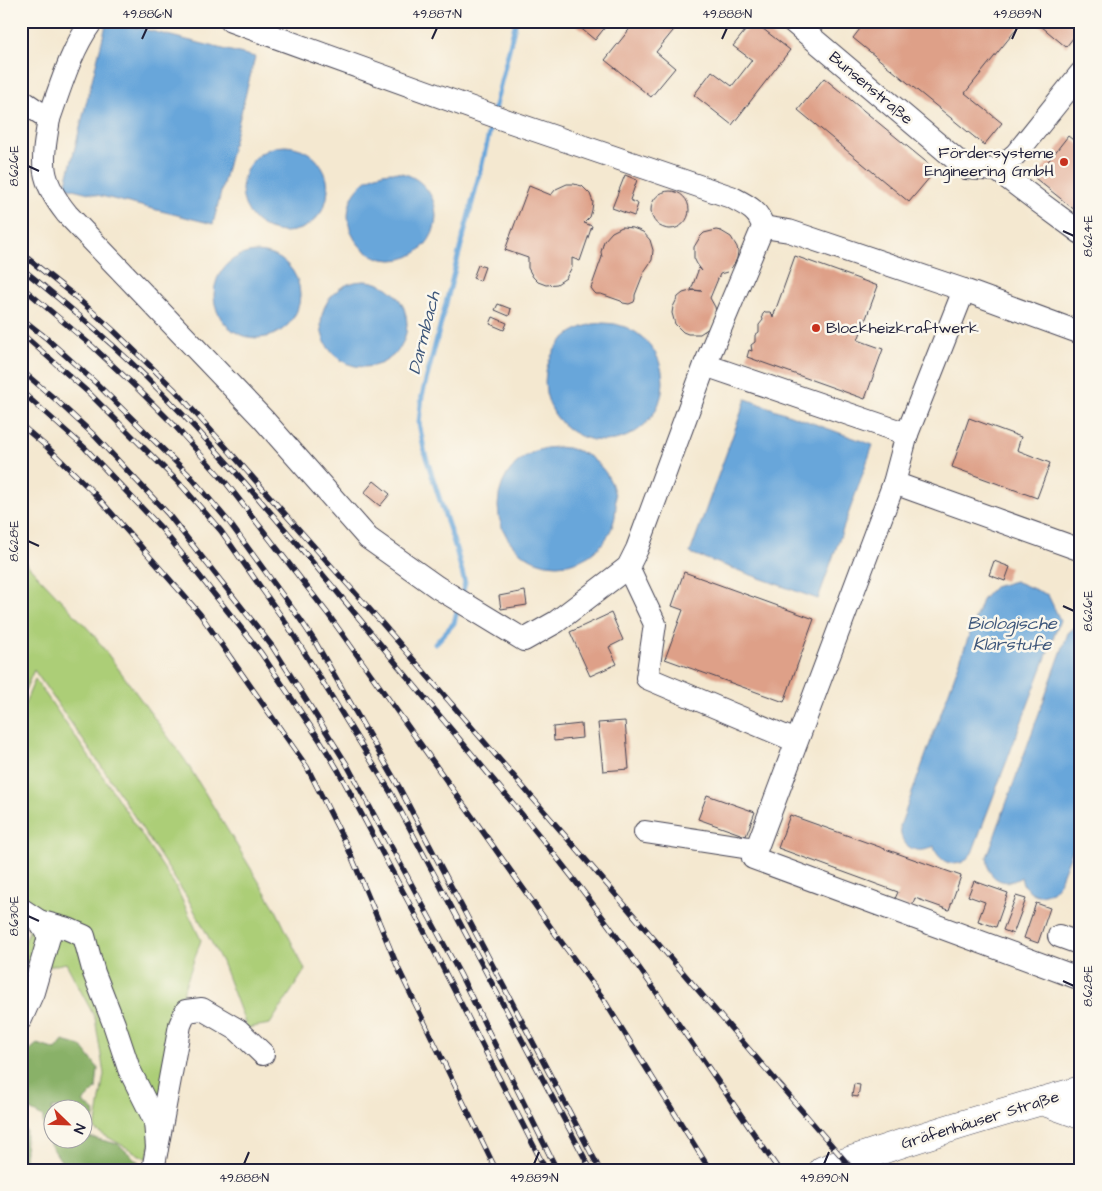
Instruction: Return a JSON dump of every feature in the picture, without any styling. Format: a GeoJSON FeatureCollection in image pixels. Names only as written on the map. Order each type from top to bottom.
{"type":"FeatureCollection","features":[{"type":"Feature","properties":{"kind":"main road","name":"Gräfenhäuser Straße"},"geometry":{"type":"LineString","coordinates":[[823,1170],[913,1140],[1081,1090]]}},
{"type":"Feature","properties":{"kind":"main road"},"geometry":{"type":"LineString","coordinates":[[1042,1101],[1081,1115]]}},
{"type":"Feature","properties":{"kind":"street"},"geometry":{"type":"LineString","coordinates":[[92,21],[72,56],[49,119],[43,162],[45,178],[58,202],[67,214],[263,419],[368,538],[437,587],[524,640],[556,622],[628,567],[637,549],[705,365],[763,228],[761,220],[750,206],[731,197],[476,109],[231,21]]}},
{"type":"Feature","properties":{"kind":"street","name":"Bunsenstraße"},"geometry":{"type":"LineString","coordinates":[[792,21],[966,168],[998,170]]}},
{"type":"Feature","properties":{"kind":"street"},"geometry":{"type":"LineString","coordinates":[[1078,83],[1016,154],[998,170],[1081,233]]}},
{"type":"Feature","properties":{"kind":"street"},"geometry":{"type":"LineString","coordinates":[[21,100],[49,119]]}},
{"type":"Feature","properties":{"kind":"street"},"geometry":{"type":"LineString","coordinates":[[763,228],[789,230],[964,290],[1081,333]]}},
{"type":"Feature","properties":{"kind":"street"},"geometry":{"type":"LineString","coordinates":[[964,290],[907,434],[894,483],[753,858],[1081,979]]}},
{"type":"Feature","properties":{"kind":"street"},"geometry":{"type":"LineString","coordinates":[[705,365],[907,434]]}},
{"type":"Feature","properties":{"kind":"street"},"geometry":{"type":"LineString","coordinates":[[894,483],[1081,550]]}},
{"type":"Feature","properties":{"kind":"street"},"geometry":{"type":"LineString","coordinates":[[628,567],[655,624],[647,678],[796,741]]}},
{"type":"Feature","properties":{"kind":"street"},"geometry":{"type":"LineString","coordinates":[[645,832],[756,850]]}},
{"type":"Feature","properties":{"kind":"street"},"geometry":{"type":"LineString","coordinates":[[21,1019],[33,992],[49,937],[30,915]]}},
{"type":"Feature","properties":{"kind":"street"},"geometry":{"type":"LineString","coordinates":[[30,915],[84,936],[94,973],[129,1069],[155,1120],[155,1159]]}},
{"type":"Feature","properties":{"kind":"street"},"geometry":{"type":"LineString","coordinates":[[1059,936],[1081,944]]}},
{"type":"Feature","properties":{"kind":"street"},"geometry":{"type":"LineString","coordinates":[[155,1159],[180,1025],[186,1011],[202,1009],[238,1030],[264,1054]]}},
{"type":"Feature","properties":{"kind":"green space"},"geometry":{"type":"Polygon","coordinates":[[[21,558],[93,634],[185,760],[276,910],[305,970],[270,1024],[247,1028],[222,962],[188,899],[106,773],[34,670],[21,699],[21,558]]]}},
{"type":"Feature","properties":{"kind":"green space"},"geometry":{"type":"Polygon","coordinates":[[[35,679],[108,784],[176,887],[201,940],[184,989],[147,1159],[95,1130],[104,1074],[95,1018],[66,963],[21,972],[21,952],[29,931],[21,900],[21,713],[35,679]]]}},
{"type":"Feature","properties":{"kind":"green space"},"geometry":{"type":"Polygon","coordinates":[[[63,1041],[81,1046],[98,1068],[96,1089],[87,1098],[42,1098],[42,1116],[24,1107],[21,1104],[21,1061],[23,1056],[37,1044],[56,1050],[63,1041]]]}},
{"type":"Feature","properties":{"kind":"green space"},"geometry":{"type":"Polygon","coordinates":[[[92,1110],[95,1112],[92,1124],[92,1110]]]}},
{"type":"Feature","properties":{"kind":"green space"},"geometry":{"type":"Polygon","coordinates":[[[21,1126],[26,1130],[25,1162],[33,1170],[21,1170],[21,1126]]]}},
{"type":"Feature","properties":{"kind":"green space"},"geometry":{"type":"Polygon","coordinates":[[[92,1138],[118,1144],[143,1166],[143,1170],[73,1170],[61,1161],[52,1148],[92,1148],[92,1138]]]}},
{"type":"Feature","properties":{"kind":"water"},"geometry":{"type":"Polygon","coordinates":[[[107,21],[255,57],[213,224],[65,187],[107,21]]]}},
{"type":"Feature","properties":{"kind":"water"},"geometry":{"type":"Polygon","coordinates":[[[277,146],[293,146],[302,149],[316,158],[325,172],[328,189],[325,206],[316,220],[302,229],[293,232],[277,232],[261,225],[249,213],[242,197],[242,181],[249,165],[261,153],[277,146]]]}},
{"type":"Feature","properties":{"kind":"water"},"geometry":{"type":"Polygon","coordinates":[[[392,172],[409,176],[423,185],[432,199],[436,216],[432,233],[423,247],[409,256],[392,260],[375,256],[361,247],[352,233],[348,216],[352,199],[361,185],[375,176],[392,172]]]}},
{"type":"Feature","properties":{"kind":"water"},"geometry":{"type":"Polygon","coordinates":[[[257,252],[273,255],[281,259],[293,271],[297,279],[300,295],[297,311],[293,319],[281,331],[273,335],[257,338],[241,335],[233,331],[221,319],[217,311],[214,295],[217,279],[221,271],[233,259],[241,255],[257,252]]]}},
{"type":"Feature","properties":{"kind":"water"},"geometry":{"type":"Polygon","coordinates":[[[364,281],[381,284],[395,293],[404,307],[407,324],[404,341],[395,355],[381,364],[364,367],[347,364],[333,355],[324,341],[321,324],[324,307],[333,293],[347,284],[364,281]]]}},
{"type":"Feature","properties":{"kind":"water"},"geometry":{"type":"Polygon","coordinates":[[[604,323],[627,328],[646,340],[658,359],[663,382],[658,405],[646,424],[627,436],[604,441],[581,436],[562,424],[550,405],[545,382],[550,359],[562,340],[581,328],[604,323]]]}},
{"type":"Feature","properties":{"kind":"water"},"geometry":{"type":"Polygon","coordinates":[[[746,399],[873,445],[818,599],[690,553],[746,399]]]}},
{"type":"Feature","properties":{"kind":"water"},"geometry":{"type":"Polygon","coordinates":[[[557,447],[580,451],[599,464],[612,483],[616,506],[612,529],[599,548],[580,561],[557,565],[534,561],[515,548],[502,529],[498,506],[502,483],[515,464],[534,451],[557,447]]]}},
{"type":"Feature","properties":{"kind":"water","name":"Biologische Klärstufe"},"geometry":{"type":"Polygon","coordinates":[[[1015,581],[1048,595],[1060,620],[972,853],[963,862],[953,864],[944,861],[934,846],[925,850],[912,849],[901,836],[900,826],[982,600],[994,587],[1015,581]]]}},
{"type":"Feature","properties":{"kind":"water","name":"Biologische Klärstufe"},"geometry":{"type":"Polygon","coordinates":[[[1081,622],[1081,828],[1059,884],[1052,892],[1037,895],[1023,885],[1021,877],[1008,882],[995,878],[989,870],[987,857],[1068,633],[1081,622]]]}},
{"type":"Feature","properties":{"kind":"water"},"geometry":{"type":"Polygon","coordinates":[[[1081,870],[1081,909],[1075,900],[1074,890],[1081,870]]]}},
{"type":"Feature","properties":{"kind":"building"},"geometry":{"type":"Polygon","coordinates":[[[572,21],[610,21],[595,40],[572,21]]]}},
{"type":"Feature","properties":{"kind":"building"},"geometry":{"type":"Polygon","coordinates":[[[636,21],[681,21],[656,52],[675,68],[651,97],[605,60],[636,21]]]}},
{"type":"Feature","properties":{"kind":"building"},"geometry":{"type":"Polygon","coordinates":[[[753,21],[790,50],[732,125],[694,95],[712,71],[732,86],[752,60],[733,46],[753,21]]]}},
{"type":"Feature","properties":{"kind":"building"},"geometry":{"type":"Polygon","coordinates":[[[866,21],[1023,21],[965,93],[1002,123],[984,145],[853,38],[866,21]]]}},
{"type":"Feature","properties":{"kind":"building"},"geometry":{"type":"Polygon","coordinates":[[[1035,21],[1081,21],[1081,28],[1066,47],[1035,21]]]}},
{"type":"Feature","properties":{"kind":"building"},"geometry":{"type":"Polygon","coordinates":[[[824,78],[936,170],[909,202],[798,110],[824,78]]]}},
{"type":"Feature","properties":{"kind":"building","name":"Fördersysteme Engineering GmbH"},"geometry":{"type":"Polygon","coordinates":[[[1068,136],[1081,146],[1081,215],[1035,178],[1068,136]]]}},
{"type":"Feature","properties":{"kind":"building"},"geometry":{"type":"Polygon","coordinates":[[[625,175],[637,180],[630,200],[638,204],[634,216],[612,208],[625,175]]]}},
{"type":"Feature","properties":{"kind":"building"},"geometry":{"type":"Polygon","coordinates":[[[567,184],[582,186],[590,194],[593,202],[592,210],[590,217],[584,223],[592,226],[580,261],[572,258],[572,267],[566,278],[557,284],[546,285],[538,282],[533,277],[528,268],[528,258],[505,250],[529,186],[551,195],[556,189],[567,184]]]}},
{"type":"Feature","properties":{"kind":"building"},"geometry":{"type":"Polygon","coordinates":[[[670,191],[677,192],[683,197],[688,203],[688,217],[683,223],[677,228],[670,229],[663,228],[657,223],[652,217],[651,210],[652,203],[657,197],[663,192],[670,191]]]}},
{"type":"Feature","properties":{"kind":"building"},"geometry":{"type":"Polygon","coordinates":[[[622,227],[633,228],[643,232],[650,240],[653,250],[652,260],[644,272],[634,302],[629,304],[596,294],[591,288],[602,257],[601,252],[604,241],[612,232],[622,227]]]}},
{"type":"Feature","properties":{"kind":"building"},"geometry":{"type":"Polygon","coordinates":[[[716,230],[721,231],[731,237],[737,247],[737,258],[727,272],[720,274],[710,298],[716,312],[709,328],[700,334],[683,332],[675,324],[672,313],[678,297],[683,293],[693,290],[691,290],[699,268],[702,271],[694,258],[694,247],[704,233],[716,230]]]}},
{"type":"Feature","properties":{"kind":"building","name":"Blockheizkraftwerk"},"geometry":{"type":"Polygon","coordinates":[[[795,256],[878,286],[858,340],[883,349],[865,399],[747,357],[749,350],[752,351],[751,345],[755,342],[755,335],[759,332],[759,325],[763,320],[763,314],[770,312],[773,317],[795,256]]]}},
{"type":"Feature","properties":{"kind":"building"},"geometry":{"type":"Polygon","coordinates":[[[478,265],[485,267],[480,281],[473,278],[478,265]]]}},
{"type":"Feature","properties":{"kind":"building"},"geometry":{"type":"Polygon","coordinates":[[[498,304],[511,309],[509,316],[495,310],[498,304]]]}},
{"type":"Feature","properties":{"kind":"building"},"geometry":{"type":"Polygon","coordinates":[[[493,317],[507,323],[504,330],[490,324],[493,317]]]}},
{"type":"Feature","properties":{"kind":"building"},"geometry":{"type":"Polygon","coordinates":[[[969,418],[1021,437],[1017,450],[1050,463],[1037,498],[952,467],[969,418]]]}},
{"type":"Feature","properties":{"kind":"building"},"geometry":{"type":"Polygon","coordinates":[[[374,481],[390,494],[380,506],[364,493],[374,481]]]}},
{"type":"Feature","properties":{"kind":"building"},"geometry":{"type":"Polygon","coordinates":[[[994,561],[1010,567],[1005,581],[989,575],[994,561]]]}},
{"type":"Feature","properties":{"kind":"building"},"geometry":{"type":"Polygon","coordinates":[[[684,572],[814,619],[784,702],[665,659],[683,610],[672,606],[684,572]]]}},
{"type":"Feature","properties":{"kind":"building"},"geometry":{"type":"Polygon","coordinates":[[[525,591],[527,605],[501,609],[499,596],[525,591]]]}},
{"type":"Feature","properties":{"kind":"building"},"geometry":{"type":"Polygon","coordinates":[[[1081,596],[1081,609],[1076,607],[1081,596]]]}},
{"type":"Feature","properties":{"kind":"building"},"geometry":{"type":"Polygon","coordinates":[[[611,613],[623,640],[609,647],[617,664],[590,676],[570,632],[611,613]]]}},
{"type":"Feature","properties":{"kind":"building"},"geometry":{"type":"Polygon","coordinates":[[[625,721],[629,769],[603,771],[598,723],[625,721]]]}},
{"type":"Feature","properties":{"kind":"building"},"geometry":{"type":"Polygon","coordinates":[[[581,724],[582,738],[554,741],[553,727],[581,724]]]}},
{"type":"Feature","properties":{"kind":"building"},"geometry":{"type":"Polygon","coordinates":[[[707,795],[755,812],[746,836],[698,819],[707,795]]]}},
{"type":"Feature","properties":{"kind":"building"},"geometry":{"type":"Polygon","coordinates":[[[790,815],[961,876],[949,910],[915,898],[911,908],[894,901],[898,892],[778,848],[790,815]]]}},
{"type":"Feature","properties":{"kind":"building"},"geometry":{"type":"Polygon","coordinates":[[[974,881],[1008,893],[996,927],[978,921],[985,902],[968,896],[974,881]]]}},
{"type":"Feature","properties":{"kind":"building"},"geometry":{"type":"Polygon","coordinates":[[[1016,896],[1026,899],[1013,934],[1003,930],[1016,896]]]}},
{"type":"Feature","properties":{"kind":"building"},"geometry":{"type":"Polygon","coordinates":[[[1036,903],[1050,908],[1038,943],[1024,938],[1036,903]]]}},
{"type":"Feature","properties":{"kind":"building"},"geometry":{"type":"Polygon","coordinates":[[[854,1084],[860,1085],[858,1097],[852,1096],[854,1084]]]}},
{"type":"Feature","properties":{"kind":"building"},"geometry":{"type":"Polygon","coordinates":[[[1001,1166],[1013,1169],[1013,1170],[1000,1170],[1001,1166]]]}},
{"type":"Feature","properties":{"kind":"waterway","name":"Darmbach"},"geometry":{"type":"LineString","coordinates":[[494,110],[516,21]]}},
{"type":"Feature","properties":{"kind":"waterway","name":"Darmbach"},"geometry":{"type":"LineString","coordinates":[[462,594],[465,583],[425,454],[419,423],[422,396],[492,121]]}},
{"type":"Feature","properties":{"kind":"waterway","name":"Darmbach"},"geometry":{"type":"LineString","coordinates":[[435,644],[454,623],[458,607]]}},
{"type":"Feature","properties":{"kind":"railway"},"geometry":{"type":"LineString","coordinates":[[21,253],[112,329],[175,390],[381,622],[853,1170]]}},
{"type":"Feature","properties":{"kind":"railway"},"geometry":{"type":"LineString","coordinates":[[21,268],[92,327],[159,390],[217,451],[300,547],[563,865],[620,941],[779,1170]]}},
{"type":"Feature","properties":{"kind":"railway"},"geometry":{"type":"LineString","coordinates":[[21,286],[92,346],[138,389],[174,425],[227,484],[328,614],[602,997],[710,1170]]}},
{"type":"Feature","properties":{"kind":"railway"},"geometry":{"type":"LineString","coordinates":[[21,318],[97,384],[190,476],[229,522],[300,619],[399,787],[600,1170]]}},
{"type":"Feature","properties":{"kind":"railway"},"geometry":{"type":"LineString","coordinates":[[21,333],[90,394],[182,486],[221,531],[288,626],[391,793],[591,1170]]}},
{"type":"Feature","properties":{"kind":"railway"},"geometry":{"type":"LineString","coordinates":[[21,370],[94,435],[168,514],[272,646],[346,763],[460,974],[557,1170]]}},
{"type":"Feature","properties":{"kind":"railway"},"geometry":{"type":"LineString","coordinates":[[21,391],[85,448],[162,529],[261,653],[321,742],[338,770],[424,931],[546,1170]]}},
{"type":"Feature","properties":{"kind":"railway"},"geometry":{"type":"LineString","coordinates":[[21,425],[47,447],[93,492],[200,614],[307,767],[348,848],[399,970],[496,1170]]}},
{"type":"Feature","properties":{"kind":"place","name":"Fördersysteme Engineering GmbH"},"geometry":{"type":"Point","coordinates":[1064,162]}},
{"type":"Feature","properties":{"kind":"place","name":"Blockheizkraftwerk"},"geometry":{"type":"Point","coordinates":[816,328]}}]}
